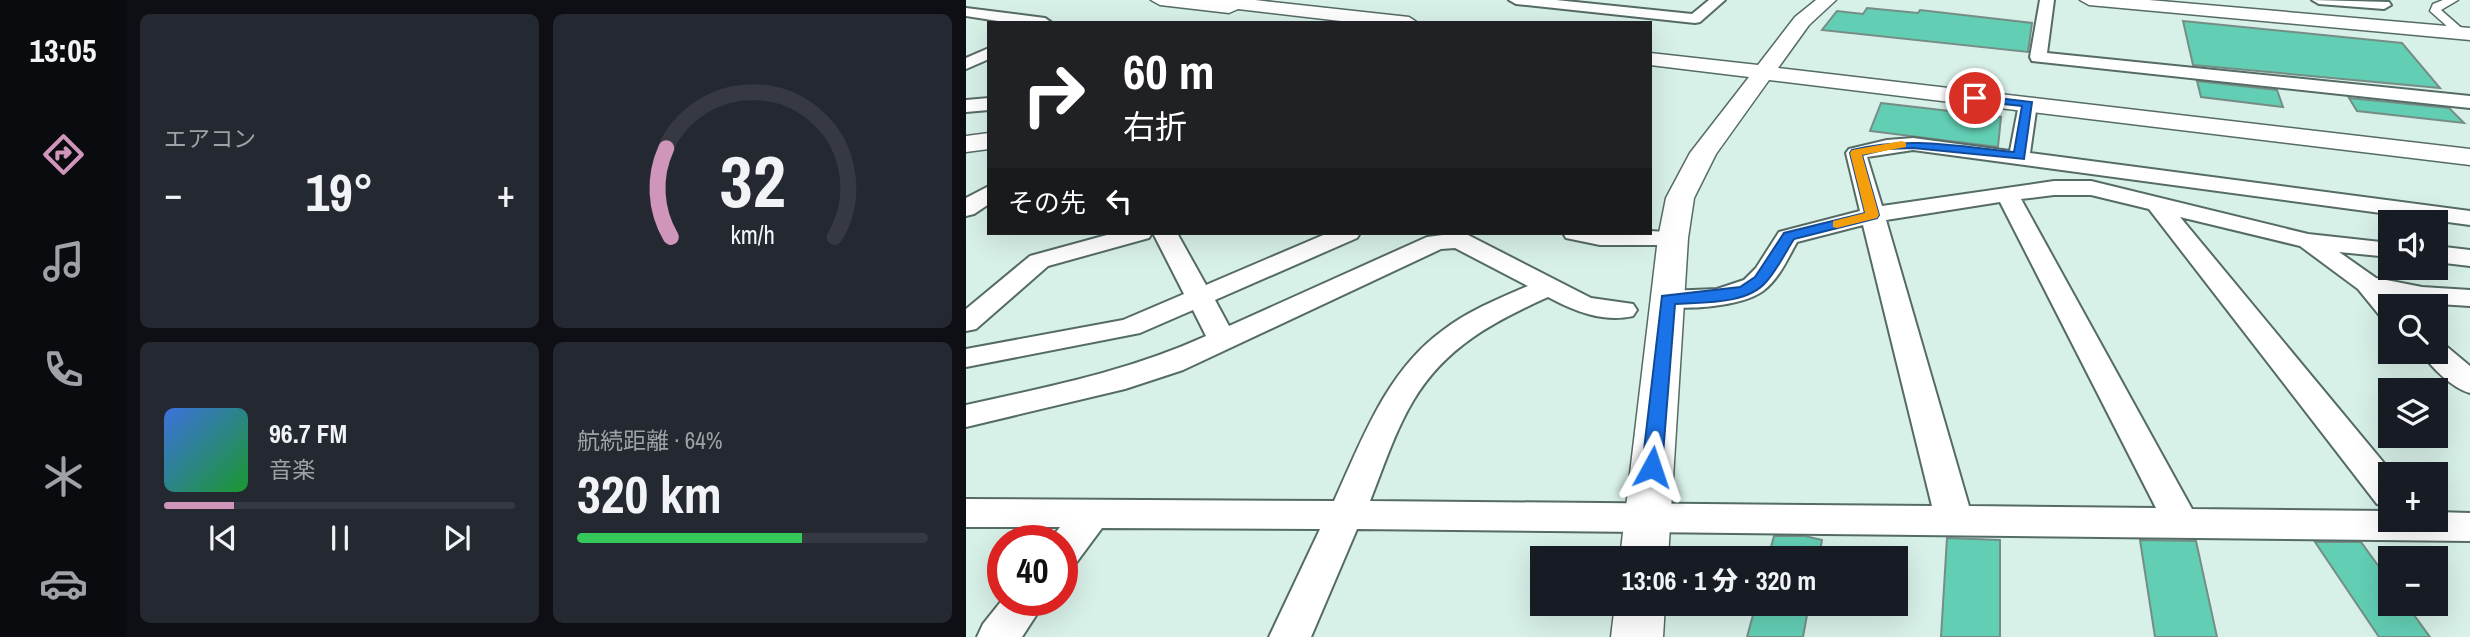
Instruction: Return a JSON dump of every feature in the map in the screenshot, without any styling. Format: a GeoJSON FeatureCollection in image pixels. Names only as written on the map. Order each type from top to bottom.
{"type":"FeatureCollection","features":[{"type":"Feature","properties":{"kind":"street"},"geometry":{"type":"LineString","coordinates":[[1160,0],[1356,21],[1401,0]]}},
{"type":"Feature","properties":{"kind":"street"},"geometry":{"type":"LineString","coordinates":[[1208,0],[1356,21]]}},
{"type":"Feature","properties":{"kind":"street"},"geometry":{"type":"LineString","coordinates":[[1519,0],[1695,19],[1718,0]]}},
{"type":"Feature","properties":{"kind":"street"},"geometry":{"type":"LineString","coordinates":[[1604,9],[1618,0]]}},
{"type":"Feature","properties":{"kind":"street"},"geometry":{"type":"LineString","coordinates":[[1645,546],[1673,238],[1680,198],[1703,153],[1802,21],[1827,0]]}},
{"type":"Feature","properties":{"kind":"street"},"geometry":{"type":"LineString","coordinates":[[2047,0],[2038,57],[2470,102]]}},
{"type":"Feature","properties":{"kind":"street"},"geometry":{"type":"LineString","coordinates":[[2089,0],[2466,34]]}},
{"type":"Feature","properties":{"kind":"street"},"geometry":{"type":"LineString","coordinates":[[2319,0],[2382,3],[2405,29]]}},
{"type":"Feature","properties":{"kind":"street"},"geometry":{"type":"LineString","coordinates":[[2446,3],[2435,11],[2466,34]]}},
{"type":"Feature","properties":{"kind":"street"},"geometry":{"type":"LineString","coordinates":[[970,15],[1026,21]]}},
{"type":"Feature","properties":{"kind":"street"},"geometry":{"type":"LineString","coordinates":[[1652,51],[2028,104],[2470,156]]}},
{"type":"Feature","properties":{"kind":"street"},"geometry":{"type":"LineString","coordinates":[[966,64],[987,54]]}},
{"type":"Feature","properties":{"kind":"street"},"geometry":{"type":"LineString","coordinates":[[1652,59],[1767,69],[2470,148]]}},
{"type":"Feature","properties":{"kind":"street"},"geometry":{"type":"LineString","coordinates":[[966,106],[987,104]]}},
{"type":"Feature","properties":{"kind":"street"},"geometry":{"type":"LineString","coordinates":[[2019,156],[2028,104]]}},
{"type":"Feature","properties":{"kind":"street"},"geometry":{"type":"LineString","coordinates":[[966,144],[987,141]]}},
{"type":"Feature","properties":{"kind":"street"},"geometry":{"type":"LineString","coordinates":[[1955,522],[1856,153],[1913,144],[2470,218]]}},
{"type":"Feature","properties":{"kind":"street"},"geometry":{"type":"LineString","coordinates":[[966,187],[987,184]]}},
{"type":"Feature","properties":{"kind":"street"},"geometry":{"type":"LineString","coordinates":[[1667,299],[1720,296],[1745,290],[1760,280],[1788,236],[1872,215],[2054,188],[2091,188],[2308,241],[2378,249]]}},
{"type":"Feature","properties":{"kind":"street"},"geometry":{"type":"LineString","coordinates":[[966,209],[987,194]]}},
{"type":"Feature","properties":{"kind":"street"},"geometry":{"type":"LineString","coordinates":[[2007,194],[2182,524]]}},
{"type":"Feature","properties":{"kind":"street"},"geometry":{"type":"LineString","coordinates":[[2157,204],[2378,480]]}},
{"type":"Feature","properties":{"kind":"street"},"geometry":{"type":"LineString","coordinates":[[966,323],[1039,261],[1133,235]]}},
{"type":"Feature","properties":{"kind":"street"},"geometry":{"type":"LineString","coordinates":[[1166,235],[1223,341]]}},
{"type":"Feature","properties":{"kind":"street"},"geometry":{"type":"LineString","coordinates":[[966,358],[1130,327],[1343,235]]}},
{"type":"Feature","properties":{"kind":"street"},"geometry":{"type":"LineString","coordinates":[[1585,235],[1601,238],[1673,238]]}},
{"type":"Feature","properties":{"kind":"street"},"geometry":{"type":"LineString","coordinates":[[966,416],[1125,379],[1223,341],[1436,242],[1448,239],[1459,240],[1585,306],[1623,310]]}},
{"type":"Feature","properties":{"kind":"street"},"geometry":{"type":"LineString","coordinates":[[2308,241],[2368,284],[2378,299]]}},
{"type":"Feature","properties":{"kind":"street"},"geometry":{"type":"LineString","coordinates":[[2448,255],[2470,258]]}},
{"type":"Feature","properties":{"kind":"street"},"geometry":{"type":"LineString","coordinates":[[2368,284],[2422,295],[2470,298]]}},
{"type":"Feature","properties":{"kind":"street"},"geometry":{"type":"LineString","coordinates":[[1290,637],[1397,400],[1437,350],[1481,317],[1551,286]]}},
{"type":"Feature","properties":{"kind":"street"},"geometry":{"type":"LineString","coordinates":[[2448,363],[2470,383]]}},
{"type":"Feature","properties":{"kind":"street"},"geometry":{"type":"LineString","coordinates":[[966,513],[1647,516],[2182,524],[2378,523]]}},
{"type":"Feature","properties":{"kind":"street"},"geometry":{"type":"LineString","coordinates":[[1078,532],[1091,515]]}},
{"type":"Feature","properties":{"kind":"street"},"geometry":{"type":"LineString","coordinates":[[2448,525],[2470,527]]}},
{"type":"Feature","properties":{"kind":"street"},"geometry":{"type":"LineString","coordinates":[[998,637],[1014,616]]}},
{"type":"Feature","properties":{"kind":"street"},"geometry":{"type":"LineString","coordinates":[[1637,637],[1639,616]]}},
{"type":"Feature","properties":{"kind":"building"},"geometry":{"type":"Polygon","coordinates":[[[1867,8],[1918,13],[1920,10],[2032,23],[2028,52],[1822,30],[1837,11],[1863,14],[1867,8]]]}},
{"type":"Feature","properties":{"kind":"building"},"geometry":{"type":"Polygon","coordinates":[[[2183,21],[2402,43],[2440,88],[2193,65],[2183,21]]]}},
{"type":"Feature","properties":{"kind":"building"},"geometry":{"type":"Polygon","coordinates":[[[2197,81],[2277,90],[2283,107],[2201,97],[2197,81]]]}},
{"type":"Feature","properties":{"kind":"building"},"geometry":{"type":"Polygon","coordinates":[[[2349,98],[2449,108],[2464,123],[2357,111],[2349,98]]]}},
{"type":"Feature","properties":{"kind":"building"},"geometry":{"type":"Polygon","coordinates":[[[1881,103],[2001,117],[1998,147],[1870,131],[1881,103]]]}},
{"type":"Feature","properties":{"kind":"building"},"geometry":{"type":"Polygon","coordinates":[[[1774,536],[1805,536],[1822,540],[1821,546],[1771,546],[1774,536]]]}},
{"type":"Feature","properties":{"kind":"building"},"geometry":{"type":"Polygon","coordinates":[[[1947,538],[2000,540],[2000,637],[1941,637],[1947,538]]]}},
{"type":"Feature","properties":{"kind":"building"},"geometry":{"type":"Polygon","coordinates":[[[2140,540],[2196,541],[2217,637],[2155,637],[2140,540]]]}},
{"type":"Feature","properties":{"kind":"building"},"geometry":{"type":"Polygon","coordinates":[[[2315,542],[2361,542],[2378,565],[2378,616],[2415,616],[2430,637],[2379,637],[2315,542]]]}},
{"type":"Feature","properties":{"kind":"building"},"geometry":{"type":"Polygon","coordinates":[[[1753,616],[1807,616],[1803,637],[1747,637],[1753,616]]]}},
{"type":"Feature","properties":{"kind":"slow traffic"},"geometry":{"type":"LineString","coordinates":[[1837,224],[1872,215],[1856,153],[1902,145]]}},
{"type":"Feature","properties":{"kind":"route"},"geometry":{"type":"LineString","coordinates":[[1652,467],[1667,299],[1720,296],[1745,290],[1760,280],[1788,236],[1872,215],[1856,153],[1913,144],[2019,156],[2028,104],[1975,98]]}}]}
